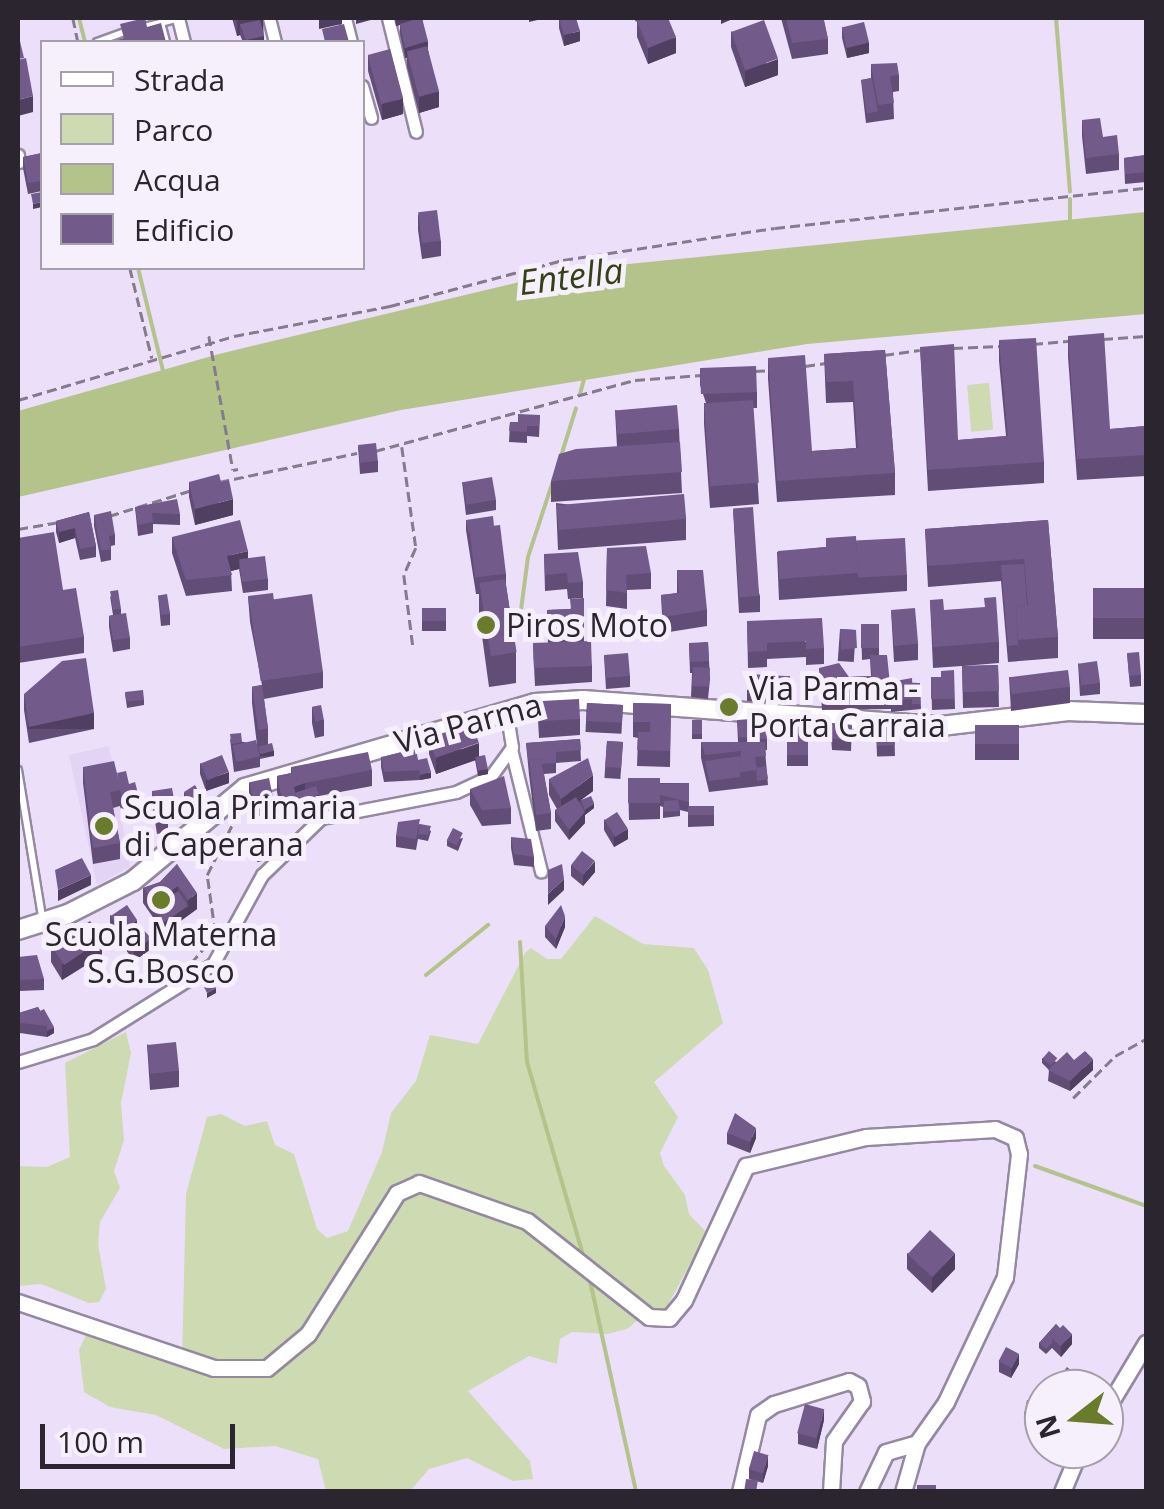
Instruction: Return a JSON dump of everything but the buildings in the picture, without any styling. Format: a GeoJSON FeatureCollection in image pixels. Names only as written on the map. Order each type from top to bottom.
{"type":"FeatureCollection","features":[{"type":"Feature","properties":{"kind":"main road","name":"Via Parma"},"geometry":{"type":"LineString","coordinates":[[18,930],[44,923],[134,881],[234,797],[292,772],[506,711],[569,700],[941,726],[1068,710],[1146,714]]}},
{"type":"Feature","properties":{"kind":"street"},"geometry":{"type":"LineString","coordinates":[[388,18],[416,132]]}},
{"type":"Feature","properties":{"kind":"street"},"geometry":{"type":"LineString","coordinates":[[365,97],[371,118]]}},
{"type":"Feature","properties":{"kind":"street"},"geometry":{"type":"LineString","coordinates":[[506,711],[511,749],[541,872]]}},
{"type":"Feature","properties":{"kind":"street"},"geometry":{"type":"LineString","coordinates":[[18,1062],[93,1038],[214,964],[262,875],[321,818],[456,792],[490,776],[511,749]]}},
{"type":"Feature","properties":{"kind":"street"},"geometry":{"type":"LineString","coordinates":[[18,1302],[214,1368],[267,1368],[308,1334],[397,1193],[420,1184],[527,1221],[649,1317],[668,1318],[684,1300],[746,1166],[866,1137],[995,1130],[1010,1134],[1018,1146],[1005,1277],[946,1402],[917,1443],[902,1492]]}},
{"type":"Feature","properties":{"kind":"street"},"geometry":{"type":"LineString","coordinates":[[1124,1379],[1146,1343]]}},
{"type":"Feature","properties":{"kind":"street"},"geometry":{"type":"LineString","coordinates":[[740,1492],[758,1416],[774,1404],[849,1381],[861,1390],[862,1401],[834,1441],[831,1492]]}},
{"type":"Feature","properties":{"kind":"street"},"geometry":{"type":"LineString","coordinates":[[867,1492],[886,1452],[917,1443]]}},
{"type":"Feature","properties":{"kind":"lane"},"geometry":{"type":"LineString","coordinates":[[100,40],[178,18]]}},
{"type":"Feature","properties":{"kind":"lane"},"geometry":{"type":"LineString","coordinates":[[162,23],[166,40]]}},
{"type":"Feature","properties":{"kind":"lane"},"geometry":{"type":"LineString","coordinates":[[18,770],[44,923]]}},
{"type":"Feature","properties":{"kind":"path"},"geometry":{"type":"LineString","coordinates":[[18,400],[167,354],[563,260],[776,228],[1146,188]]}},
{"type":"Feature","properties":{"kind":"path"},"geometry":{"type":"LineString","coordinates":[[130,270],[152,358]]}},
{"type":"Feature","properties":{"kind":"path"},"geometry":{"type":"LineString","coordinates":[[211,344],[209,336],[204,337],[233,470],[238,469],[240,478]]}},
{"type":"Feature","properties":{"kind":"path"},"geometry":{"type":"LineString","coordinates":[[1092,340],[1146,336]]}},
{"type":"Feature","properties":{"kind":"path"},"geometry":{"type":"LineString","coordinates":[[1028,344],[1074,341]]}},
{"type":"Feature","properties":{"kind":"path"},"geometry":{"type":"LineString","coordinates":[[951,348],[1013,345]]}},
{"type":"Feature","properties":{"kind":"path"},"geometry":{"type":"LineString","coordinates":[[877,356],[936,350]]}},
{"type":"Feature","properties":{"kind":"path"},"geometry":{"type":"LineString","coordinates":[[789,368],[844,360]]}},
{"type":"Feature","properties":{"kind":"path"},"geometry":{"type":"LineString","coordinates":[[742,372],[776,369]]}},
{"type":"Feature","properties":{"kind":"path"},"geometry":{"type":"LineString","coordinates":[[218,482],[320,456],[402,447],[635,380],[704,374]]}},
{"type":"Feature","properties":{"kind":"path"},"geometry":{"type":"LineString","coordinates":[[402,447],[416,548],[404,576],[413,646]]}},
{"type":"Feature","properties":{"kind":"path"},"geometry":{"type":"LineString","coordinates":[[101,521],[199,488]]}},
{"type":"Feature","properties":{"kind":"path"},"geometry":{"type":"LineString","coordinates":[[18,529],[72,520]]}},
{"type":"Feature","properties":{"kind":"path"},"geometry":{"type":"LineString","coordinates":[[183,971],[215,936],[207,875],[235,825],[234,797]]}},
{"type":"Feature","properties":{"kind":"path"},"geometry":{"type":"LineString","coordinates":[[1073,1098],[1115,1056],[1146,1039]]}},
{"type":"Feature","properties":{"kind":"shaded area","name":"Scuola Primaria di Caperana"},"geometry":{"type":"Polygon","coordinates":[[[109,746],[130,867],[97,885],[69,755],[109,746]]]}},
{"type":"Feature","properties":{"kind":"green space"},"geometry":{"type":"Polygon","coordinates":[[[989,383],[993,430],[971,432],[967,385],[989,383]]]}},
{"type":"Feature","properties":{"kind":"green space"},"geometry":{"type":"Polygon","coordinates":[[[595,916],[643,944],[694,948],[708,970],[723,1023],[654,1082],[678,1117],[660,1153],[664,1166],[685,1195],[689,1214],[707,1233],[665,1310],[651,1309],[627,1329],[607,1334],[572,1332],[560,1339],[557,1364],[529,1356],[468,1391],[530,1461],[533,1479],[513,1481],[467,1458],[429,1469],[411,1490],[326,1491],[318,1459],[275,1446],[224,1449],[156,1415],[110,1407],[84,1392],[79,1350],[86,1335],[182,1363],[186,1194],[207,1117],[221,1114],[245,1126],[267,1121],[275,1145],[294,1154],[317,1229],[327,1238],[348,1231],[382,1152],[391,1113],[416,1081],[430,1035],[478,1044],[525,953],[531,948],[547,959],[561,959],[595,916]]]}},
{"type":"Feature","properties":{"kind":"green space"},"geometry":{"type":"Polygon","coordinates":[[[126,1032],[131,1053],[121,1103],[124,1140],[114,1171],[120,1188],[100,1222],[98,1244],[106,1289],[99,1302],[89,1303],[41,1284],[18,1286],[18,1166],[47,1167],[70,1157],[65,1063],[126,1032]]]}},
{"type":"Feature","properties":{"kind":"water","name":"Entella"},"geometry":{"type":"Polygon","coordinates":[[[1146,212],[1146,314],[807,344],[401,410],[18,497],[18,411],[219,354],[569,270],[1146,212]]]}},
{"type":"Feature","properties":{"kind":"waterway"},"geometry":{"type":"LineString","coordinates":[[79,18],[84,40]]}},
{"type":"Feature","properties":{"kind":"waterway"},"geometry":{"type":"LineString","coordinates":[[1056,18],[1070,191]]}},
{"type":"Feature","properties":{"kind":"waterway"},"geometry":{"type":"LineString","coordinates":[[1070,199],[1070,224]]}},
{"type":"Feature","properties":{"kind":"waterway"},"geometry":{"type":"LineString","coordinates":[[138,270],[164,375]]}},
{"type":"Feature","properties":{"kind":"waterway"},"geometry":{"type":"LineString","coordinates":[[580,394],[584,379]]}},
{"type":"Feature","properties":{"kind":"waterway"},"geometry":{"type":"LineString","coordinates":[[561,456],[576,408]]}},
{"type":"Feature","properties":{"kind":"waterway"},"geometry":{"type":"LineString","coordinates":[[521,610],[528,557],[552,484]]}},
{"type":"Feature","properties":{"kind":"waterway"},"geometry":{"type":"LineString","coordinates":[[426,975],[488,925]]}},
{"type":"Feature","properties":{"kind":"waterway"},"geometry":{"type":"LineString","coordinates":[[520,942],[527,1062],[584,1258]]}},
{"type":"Feature","properties":{"kind":"waterway"},"geometry":{"type":"LineString","coordinates":[[1035,1166],[1146,1206]]}},
{"type":"Feature","properties":{"kind":"waterway"},"geometry":{"type":"LineString","coordinates":[[589,1276],[636,1492]]}},
{"type":"Feature","properties":{"kind":"place","name":"Piros Moto"},"geometry":{"type":"Point","coordinates":[486,625]}},
{"type":"Feature","properties":{"kind":"place","name":"Via Parma - Porta Carraia"},"geometry":{"type":"Point","coordinates":[729,707]}},
{"type":"Feature","properties":{"kind":"place","name":"Scuola Primaria di Caperana"},"geometry":{"type":"Point","coordinates":[104,826]}},
{"type":"Feature","properties":{"kind":"place","name":"Scuola Materna S.G.Bosco"},"geometry":{"type":"Point","coordinates":[161,900]}}]}
